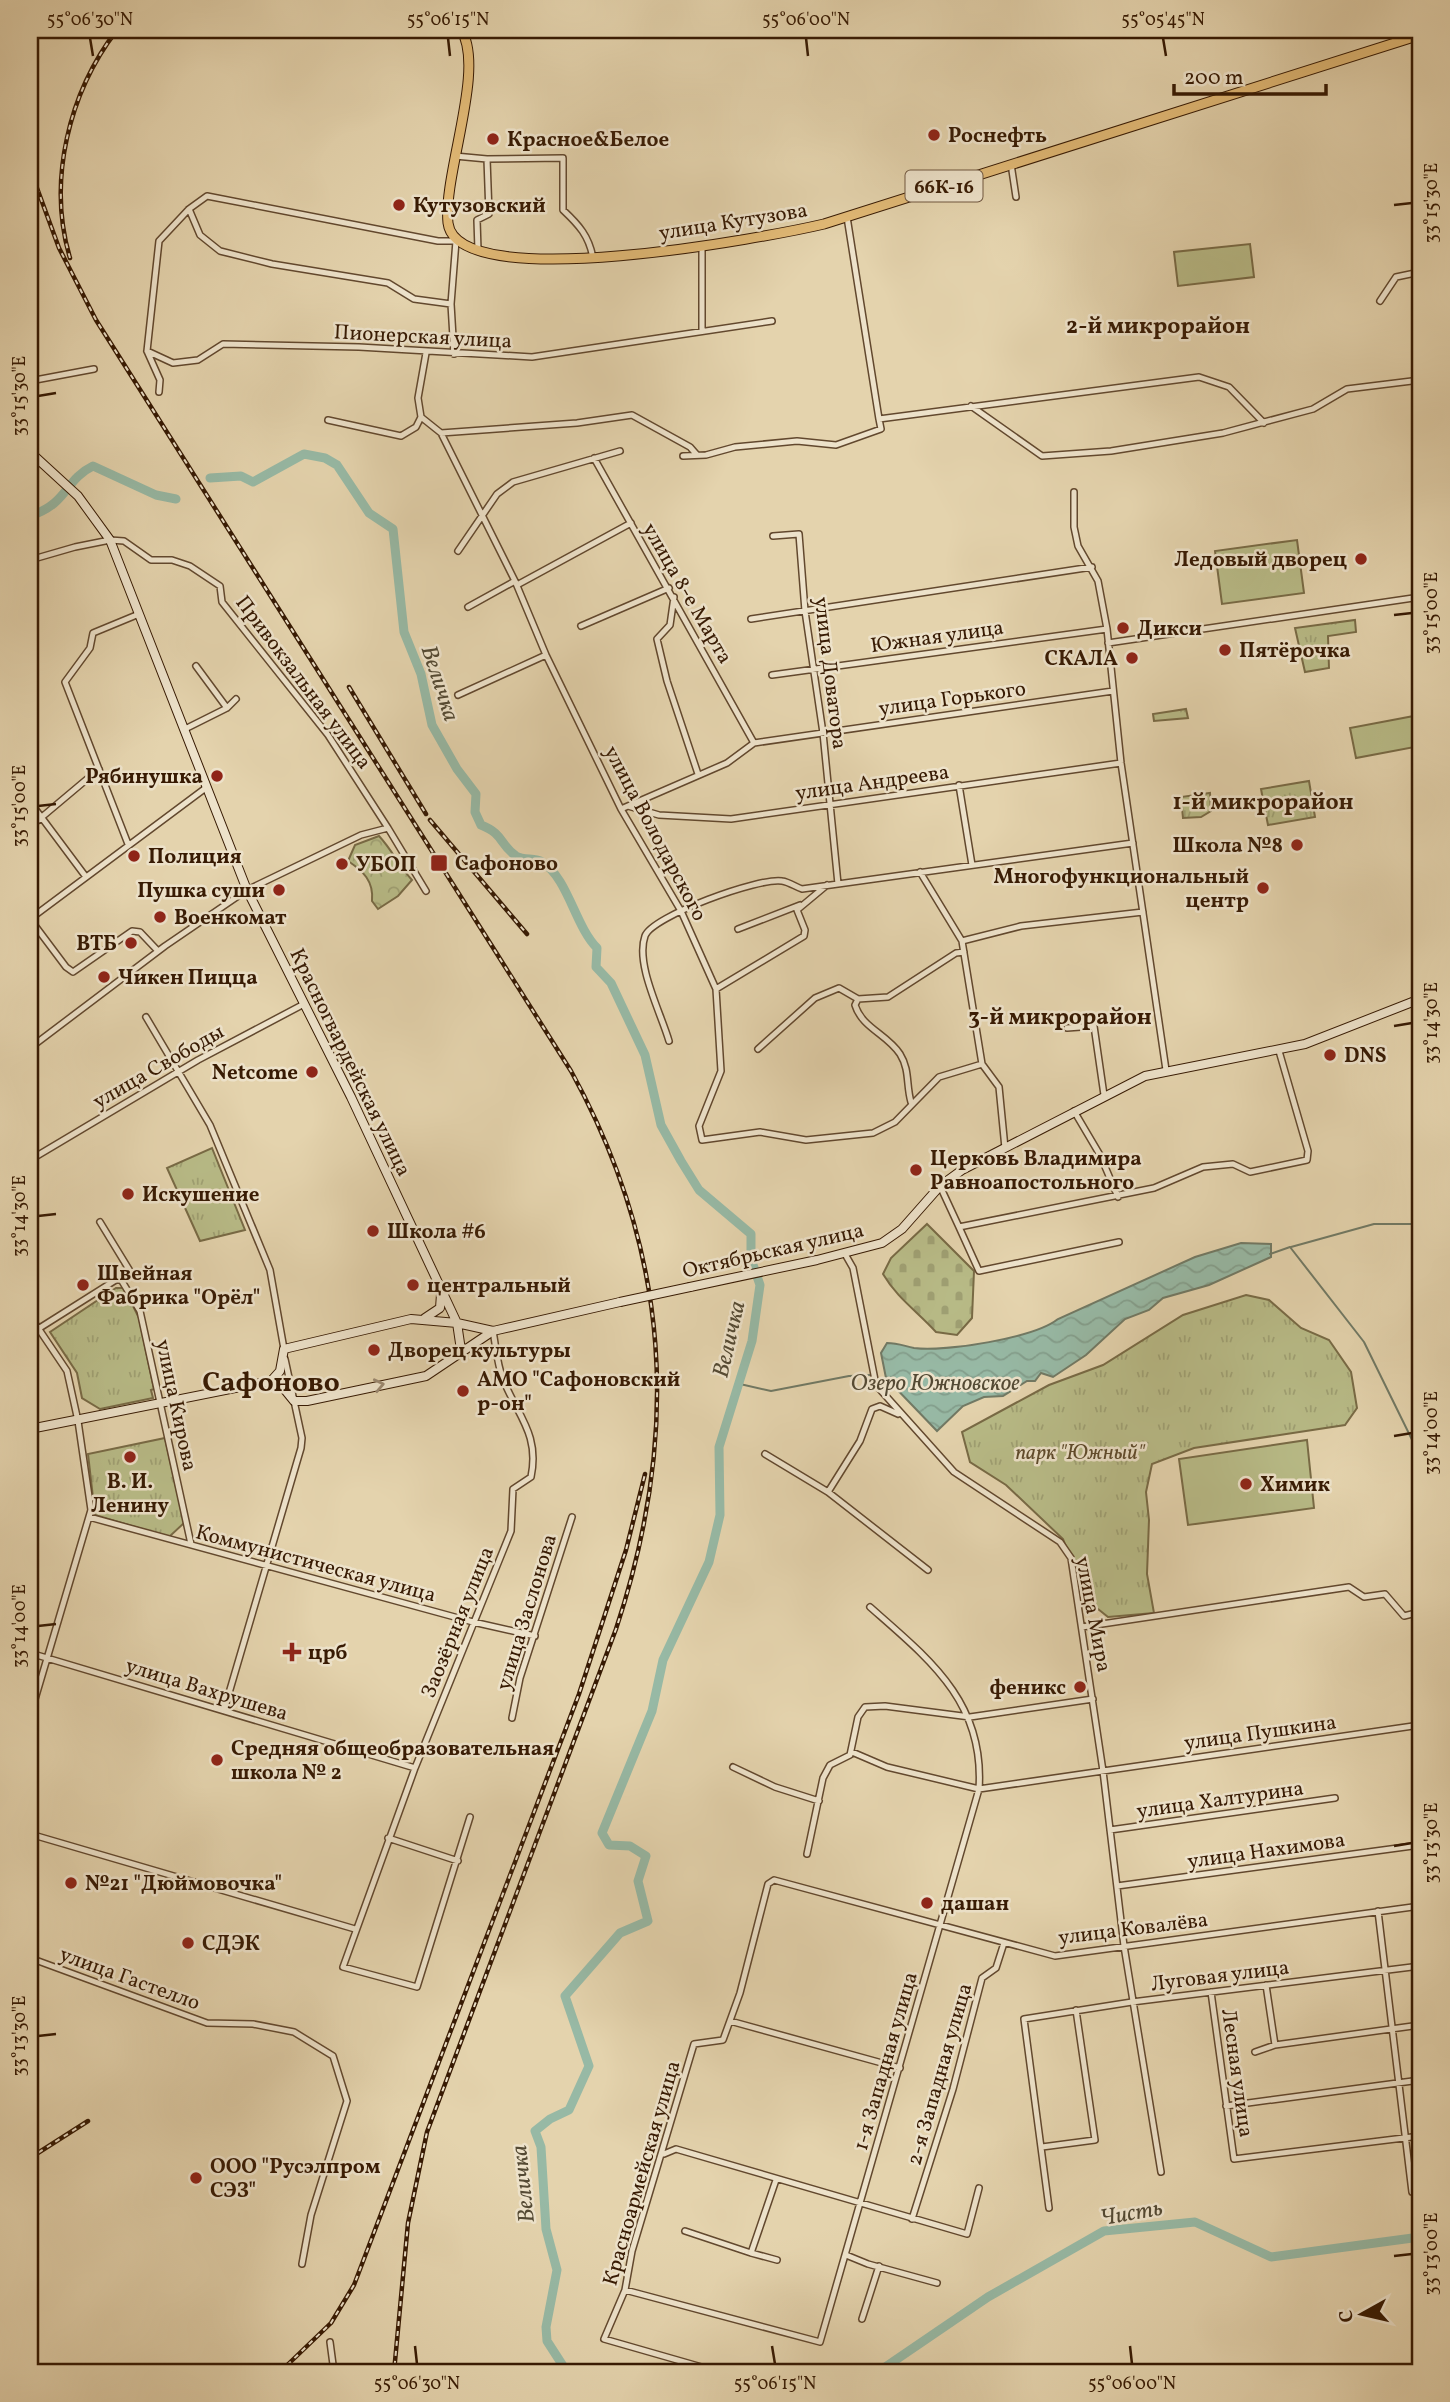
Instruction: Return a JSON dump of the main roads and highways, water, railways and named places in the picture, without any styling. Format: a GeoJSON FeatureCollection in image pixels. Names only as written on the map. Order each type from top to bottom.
{"type":"FeatureCollection","features":[{"type":"Feature","properties":{"kind":"main road","name":"улица Кутузова"},"geometry":{"type":"LineString","coordinates":[[461,30],[467,41],[469,64],[448,222],[456,241],[478,250],[544,260],[593,258],[762,238],[847,216],[1420,35]]}},
{"type":"Feature","properties":{"kind":"main road","name":"Красногвардейская улица"},"geometry":{"type":"LineString","coordinates":[[30,452],[78,496],[110,540],[247,890],[439,1284],[457,1323],[461,1350]]}},
{"type":"Feature","properties":{"kind":"main road","name":"Октябрьская улица"},"geometry":{"type":"LineString","coordinates":[[493,1331],[457,1323],[422,1320],[395,1322],[284,1349],[280,1371],[271,1381],[281,1385],[295,1401],[307,1401],[425,1376],[493,1331],[845,1254],[882,1243],[902,1229],[940,1186],[962,1170],[1128,1082],[1166,1070],[1279,1051],[1420,999]]}},
{"type":"Feature","properties":{"kind":"main road"},"geometry":{"type":"LineString","coordinates":[[422,1320],[440,1308],[439,1284]]}},
{"type":"Feature","properties":{"kind":"main road"},"geometry":{"type":"LineString","coordinates":[[30,1429],[271,1381]]}},
{"type":"Feature","properties":{"kind":"water","name":"Озеро Южновское"},"geometry":{"type":"Polygon","coordinates":[[[1241,1243],[1271,1244],[1271,1257],[1209,1285],[1163,1298],[1149,1310],[1125,1319],[1086,1355],[1053,1377],[1041,1373],[1035,1381],[1027,1381],[1003,1396],[984,1397],[963,1406],[937,1431],[886,1378],[881,1353],[887,1343],[928,1349],[967,1346],[1010,1338],[1046,1326],[1195,1257],[1241,1243]]]}},
{"type":"Feature","properties":{"kind":"waterway","name":"Величка"},"geometry":{"type":"LineString","coordinates":[[210,478],[241,476],[253,482],[304,454],[325,458],[337,465],[369,513],[393,529],[404,632],[421,674],[432,725],[457,769],[476,794],[475,812],[481,825],[494,832],[516,856],[542,862],[558,879],[589,939],[597,948],[596,967],[611,983],[645,1055],[661,1125],[699,1190],[751,1234],[751,1259],[760,1285],[752,1341],[719,1447],[720,1515],[709,1562],[663,1660],[652,1711],[602,1833],[609,1845],[630,1846],[646,1856],[638,1881],[648,1921],[620,1933],[565,1996],[589,2066],[569,2110],[550,2119],[535,2131],[541,2147],[546,2229],[557,2270],[546,2327],[547,2341],[567,2372]]}},
{"type":"Feature","properties":{"kind":"waterway","name":"Величка"},"geometry":{"type":"LineString","coordinates":[[30,516],[52,505],[76,478],[93,466],[156,495],[176,499]]}},
{"type":"Feature","properties":{"kind":"waterway"},"geometry":{"type":"LineString","coordinates":[[1291,1247],[1374,1224],[1420,1224]]}},
{"type":"Feature","properties":{"kind":"waterway"},"geometry":{"type":"LineString","coordinates":[[1270,1254],[1290,1247],[1364,1342],[1420,1456]]}},
{"type":"Feature","properties":{"kind":"waterway"},"geometry":{"type":"LineString","coordinates":[[740,1384],[771,1391],[849,1376],[871,1375]]}},
{"type":"Feature","properties":{"kind":"waterway","name":"Чисть"},"geometry":{"type":"LineString","coordinates":[[878,2372],[988,2297],[1104,2231],[1195,2222],[1271,2257],[1420,2237]]}},
{"type":"Feature","properties":{"kind":"railway"},"geometry":{"type":"LineString","coordinates":[[70,258],[63,229],[61,199],[67,138],[86,81],[117,30]]}},
{"type":"Feature","properties":{"kind":"railway"},"geometry":{"type":"LineString","coordinates":[[30,169],[59,248],[96,320],[571,1071],[604,1139],[629,1207],[646,1276],[655,1345],[657,1414],[650,1485],[637,1556],[616,1629],[427,2132],[408,2223],[394,2372]]}},
{"type":"Feature","properties":{"kind":"railway"},"geometry":{"type":"LineString","coordinates":[[349,687],[426,814]]}},
{"type":"Feature","properties":{"kind":"railway"},"geometry":{"type":"LineString","coordinates":[[430,820],[527,934]]}},
{"type":"Feature","properties":{"kind":"railway"},"geometry":{"type":"LineString","coordinates":[[280,2372],[331,2323],[354,2285],[579,1694],[626,1550],[645,1474]]}},
{"type":"Feature","properties":{"kind":"railway"},"geometry":{"type":"LineString","coordinates":[[30,2158],[88,2121]]}},
{"type":"Feature","properties":{"kind":"place","name":"Роснефть"},"geometry":{"type":"Point","coordinates":[934,135]}},
{"type":"Feature","properties":{"kind":"place","name":"Красное&Белое"},"geometry":{"type":"Point","coordinates":[493,139]}},
{"type":"Feature","properties":{"kind":"place","name":"Кутузовский"},"geometry":{"type":"Point","coordinates":[399,205]}},
{"type":"Feature","properties":{"kind":"place","name":"Ледовый дворец"},"geometry":{"type":"Point","coordinates":[1361,559]}},
{"type":"Feature","properties":{"kind":"place","name":"Дикси"},"geometry":{"type":"Point","coordinates":[1123,628]}},
{"type":"Feature","properties":{"kind":"place","name":"Пятёрочка"},"geometry":{"type":"Point","coordinates":[1225,650]}},
{"type":"Feature","properties":{"kind":"place","name":"СКАЛА"},"geometry":{"type":"Point","coordinates":[1132,658]}},
{"type":"Feature","properties":{"kind":"place","name":"Рябинушка"},"geometry":{"type":"Point","coordinates":[217,776]}},
{"type":"Feature","properties":{"kind":"place","name":"Школа №8"},"geometry":{"type":"Point","coordinates":[1297,845]}},
{"type":"Feature","properties":{"kind":"place","name":"Полиция"},"geometry":{"type":"Point","coordinates":[134,856]}},
{"type":"Feature","properties":{"kind":"place","name":"Сафоново"},"geometry":{"type":"Point","coordinates":[439,863]}},
{"type":"Feature","properties":{"kind":"place","name":"УБОП"},"geometry":{"type":"Point","coordinates":[342,864]}},
{"type":"Feature","properties":{"kind":"place","name":"Многофункциональный центр"},"geometry":{"type":"Point","coordinates":[1263,888]}},
{"type":"Feature","properties":{"kind":"place","name":"Пушка суши"},"geometry":{"type":"Point","coordinates":[279,890]}},
{"type":"Feature","properties":{"kind":"place","name":"Военкомат"},"geometry":{"type":"Point","coordinates":[160,917]}},
{"type":"Feature","properties":{"kind":"place","name":"ВТБ"},"geometry":{"type":"Point","coordinates":[131,943]}},
{"type":"Feature","properties":{"kind":"place","name":"Чикен Пицца"},"geometry":{"type":"Point","coordinates":[104,977]}},
{"type":"Feature","properties":{"kind":"place","name":"DNS"},"geometry":{"type":"Point","coordinates":[1330,1055]}},
{"type":"Feature","properties":{"kind":"place","name":"Netcome"},"geometry":{"type":"Point","coordinates":[312,1072]}},
{"type":"Feature","properties":{"kind":"place","name":"Церковь Владимира Равноапостольного"},"geometry":{"type":"Point","coordinates":[916,1170]}},
{"type":"Feature","properties":{"kind":"place","name":"Искушение"},"geometry":{"type":"Point","coordinates":[128,1194]}},
{"type":"Feature","properties":{"kind":"place","name":"Школа #6"},"geometry":{"type":"Point","coordinates":[373,1231]}},
{"type":"Feature","properties":{"kind":"place","name":"Швейная Фабрика \"Орёл\""},"geometry":{"type":"Point","coordinates":[83,1285]}},
{"type":"Feature","properties":{"kind":"place","name":"центральный"},"geometry":{"type":"Point","coordinates":[413,1285]}},
{"type":"Feature","properties":{"kind":"place","name":"Дворец культуры"},"geometry":{"type":"Point","coordinates":[374,1350]}},
{"type":"Feature","properties":{"kind":"place","name":"АМО \"Сафоновский р-он\""},"geometry":{"type":"Point","coordinates":[463,1391]}},
{"type":"Feature","properties":{"kind":"place","name":"В. И. Ленину"},"geometry":{"type":"Point","coordinates":[130,1457]}},
{"type":"Feature","properties":{"kind":"place","name":"Химик"},"geometry":{"type":"Point","coordinates":[1246,1484]}},
{"type":"Feature","properties":{"kind":"place","name":"црб"},"geometry":{"type":"Point","coordinates":[292,1652]}},
{"type":"Feature","properties":{"kind":"place","name":"феникс"},"geometry":{"type":"Point","coordinates":[1080,1687]}},
{"type":"Feature","properties":{"kind":"place","name":"Средняя общеобразовательная школа № 2"},"geometry":{"type":"Point","coordinates":[217,1760]}},
{"type":"Feature","properties":{"kind":"place","name":"№21 \"Дюймовочка\""},"geometry":{"type":"Point","coordinates":[71,1883]}},
{"type":"Feature","properties":{"kind":"place","name":"дашан"},"geometry":{"type":"Point","coordinates":[927,1903]}},
{"type":"Feature","properties":{"kind":"place","name":"СДЭК"},"geometry":{"type":"Point","coordinates":[188,1943]}},
{"type":"Feature","properties":{"kind":"place","name":"ООО \"Русэлпром СЭЗ\""},"geometry":{"type":"Point","coordinates":[196,2178]}},
{"type":"Feature","properties":{"kind":"district","name":"2-й микрорайон"},"geometry":{"type":"Point","coordinates":[1158,325]}},
{"type":"Feature","properties":{"kind":"district","name":"1-й микрорайон"},"geometry":{"type":"Point","coordinates":[1263,801]}},
{"type":"Feature","properties":{"kind":"district","name":"3-й микрорайон"},"geometry":{"type":"Point","coordinates":[1060,1016]}},
{"type":"Feature","properties":{"kind":"district","name":"Сафоново"},"geometry":{"type":"Point","coordinates":[271,1381]}},
{"type":"Feature","properties":{"kind":"park label","name":"парк \"Южный\""},"geometry":{"type":"Point","coordinates":[1080,1452]}}]}
